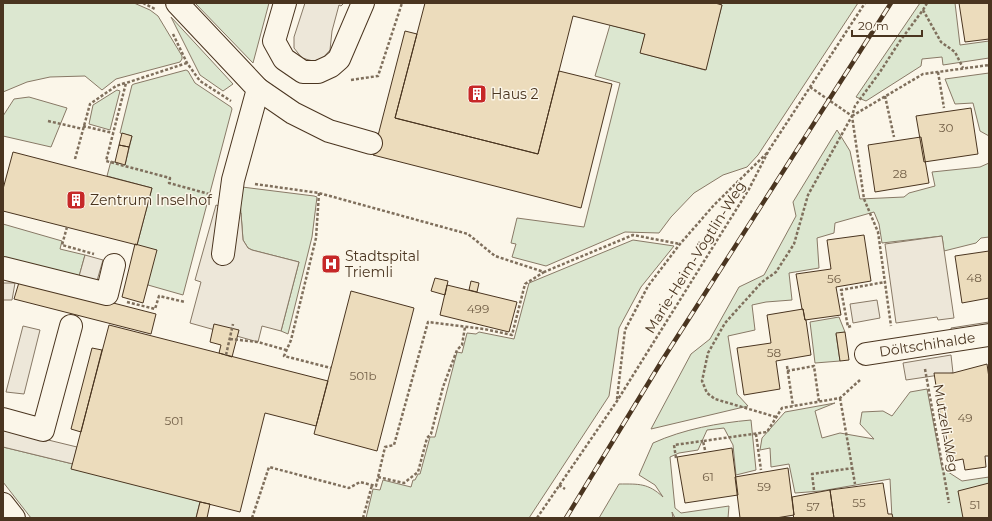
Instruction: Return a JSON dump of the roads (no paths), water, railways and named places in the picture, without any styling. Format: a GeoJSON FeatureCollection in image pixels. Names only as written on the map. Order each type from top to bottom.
{"type":"FeatureCollection","features":[{"type":"Feature","properties":{"kind":"street"},"geometry":{"type":"LineString","coordinates":[[285,3],[274,41],[284,59],[303,72],[318,72],[331,66],[339,60],[363,3]]}},
{"type":"Feature","properties":{"kind":"street"},"geometry":{"type":"LineString","coordinates":[[167,7],[258,89],[293,113],[329,131],[371,143]]}},
{"type":"Feature","properties":{"kind":"street"},"geometry":{"type":"LineString","coordinates":[[223,254],[234,180],[258,89]]}},
{"type":"Feature","properties":{"kind":"street"},"geometry":{"type":"LineString","coordinates":[[3,268],[107,294],[114,265]]}},
{"type":"Feature","properties":{"kind":"street"},"geometry":{"type":"LineString","coordinates":[[3,419],[42,430],[71,326]]}},
{"type":"Feature","properties":{"kind":"street","name":"Döltschihalde"},"geometry":{"type":"LineString","coordinates":[[866,354],[989,335]]}},
{"type":"Feature","properties":{"kind":"street"},"geometry":{"type":"LineString","coordinates":[[3,504],[14,518]]}},
{"type":"Feature","properties":{"kind":"railway"},"geometry":{"type":"LineString","coordinates":[[566,518],[663,359],[891,3]]}},
{"type":"Feature","properties":{"kind":"place","name":"Haus 2"},"geometry":{"type":"Point","coordinates":[477,94]}},
{"type":"Feature","properties":{"kind":"place","name":"Zentrum Inselhof"},"geometry":{"type":"Point","coordinates":[76,200]}},
{"type":"Feature","properties":{"kind":"place","name":"Stadtspital Triemli"},"geometry":{"type":"Point","coordinates":[331,264]}}]}
